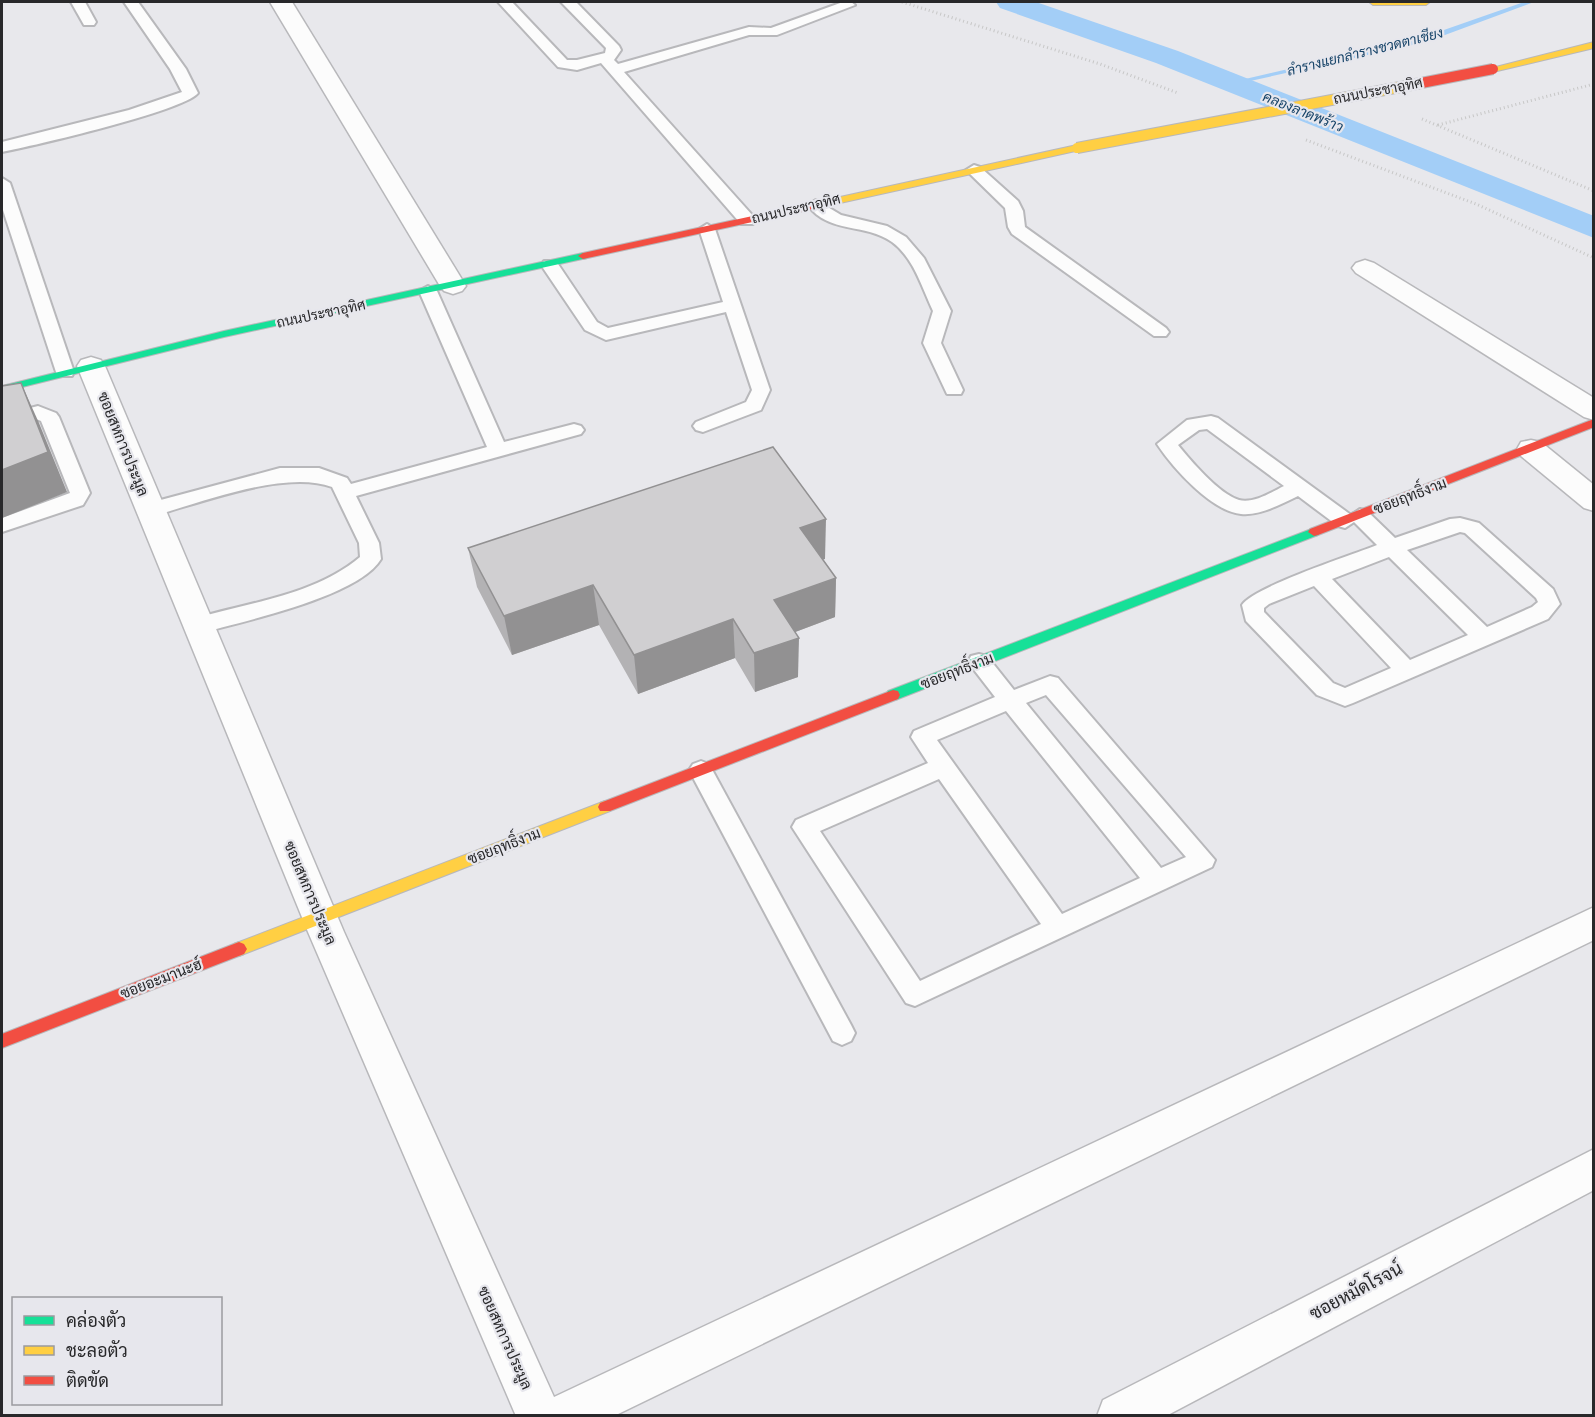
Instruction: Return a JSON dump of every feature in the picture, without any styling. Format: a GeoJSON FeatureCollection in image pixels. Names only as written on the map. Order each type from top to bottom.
{"type":"FeatureCollection","features":[{"type":"Feature","properties":{"kind":"main road"},"geometry":{"type":"LineString","coordinates":[[1373,2],[1426,2]]}},
{"type":"Feature","properties":{"kind":"main road","name":"ถนนประชาอุทิศ"},"geometry":{"type":"LineString","coordinates":[[2,389],[78,369],[974,170],[1077,148],[1493,69],[1593,45]]}},
{"type":"Feature","properties":{"kind":"main road","name":"ซอยฤทธิ์งาม"},"geometry":{"type":"LineString","coordinates":[[320,917],[1531,449],[1593,423]]}},
{"type":"Feature","properties":{"kind":"main road","name":"ซอยอะมานะฮ์"},"geometry":{"type":"LineString","coordinates":[[2,1041],[320,917]]}},
{"type":"Feature","properties":{"kind":"street"},"geometry":{"type":"LineString","coordinates":[[281,2],[453,286]]}},
{"type":"Feature","properties":{"kind":"street"},"geometry":{"type":"LineString","coordinates":[[1365,268],[1593,411]]}},
{"type":"Feature","properties":{"kind":"street","name":"ซอยสหการประมูล"},"geometry":{"type":"LineString","coordinates":[[78,369],[149,510],[320,917],[539,1416]]}},
{"type":"Feature","properties":{"kind":"street"},"geometry":{"type":"LineString","coordinates":[[1531,449],[1593,501]]}},
{"type":"Feature","properties":{"kind":"street"},"geometry":{"type":"LineString","coordinates":[[564,1416],[1593,922]]}},
{"type":"Feature","properties":{"kind":"street","name":"ซอยหมัดโรจน์"},"geometry":{"type":"LineString","coordinates":[[1119,1416],[1593,1168]]}},
{"type":"Feature","properties":{"kind":"lane"},"geometry":{"type":"LineString","coordinates":[[78,2],[88,22]]}},
{"type":"Feature","properties":{"kind":"lane"},"geometry":{"type":"LineString","coordinates":[[2,147],[135,113],[183,98],[190,93],[178,69],[131,2]]}},
{"type":"Feature","properties":{"kind":"lane"},"geometry":{"type":"LineString","coordinates":[[505,2],[563,64],[574,66],[609,64],[749,31],[772,32],[848,5]]}},
{"type":"Feature","properties":{"kind":"lane"},"geometry":{"type":"LineString","coordinates":[[568,2],[612,46],[613,53],[609,64]]}},
{"type":"Feature","properties":{"kind":"lane"},"geometry":{"type":"LineString","coordinates":[[609,64],[747,220]]}},
{"type":"Feature","properties":{"kind":"lane"},"geometry":{"type":"LineString","coordinates":[[974,170],[1016,210],[1015,224],[1018,230],[1160,332]]}},
{"type":"Feature","properties":{"kind":"lane"},"geometry":{"type":"LineString","coordinates":[[2,183],[78,369]]}},
{"type":"Feature","properties":{"kind":"lane"},"geometry":{"type":"LineString","coordinates":[[816,205],[828,217],[846,224],[871,228],[892,235],[912,253],[942,310],[932,343],[954,390]]}},
{"type":"Feature","properties":{"kind":"lane"},"geometry":{"type":"LineString","coordinates":[[703,426],[754,406],[760,398],[761,390],[707,229]]}},
{"type":"Feature","properties":{"kind":"lane"},"geometry":{"type":"LineString","coordinates":[[550,265],[591,326],[606,334],[733,305]]}},
{"type":"Feature","properties":{"kind":"lane"},"geometry":{"type":"LineString","coordinates":[[428,291],[498,450]]}},
{"type":"Feature","properties":{"kind":"lane"},"geometry":{"type":"LineString","coordinates":[[2,421],[38,412],[49,417],[80,493],[76,500],[2,525]]}},
{"type":"Feature","properties":{"kind":"lane"},"geometry":{"type":"LineString","coordinates":[[1300,487],[1261,505],[1238,507],[1222,499],[1167,444],[1194,424],[1211,422],[1300,487],[1353,518],[1393,547],[1484,637]]}},
{"type":"Feature","properties":{"kind":"lane"},"geometry":{"type":"LineString","coordinates":[[347,492],[574,430]]}},
{"type":"Feature","properties":{"kind":"lane"},"geometry":{"type":"LineString","coordinates":[[149,510],[280,476],[319,475],[340,483],[347,492],[369,543],[371,559],[363,569],[310,592],[198,626]]}},
{"type":"Feature","properties":{"kind":"lane"},"geometry":{"type":"LineString","coordinates":[[1460,525],[1472,528],[1546,594],[1549,604],[1540,613],[1345,697],[1325,689],[1254,615],[1253,604],[1316,575],[1450,526],[1460,525]]}},
{"type":"Feature","properties":{"kind":"lane"},"geometry":{"type":"LineString","coordinates":[[1316,575],[1406,670]]}},
{"type":"Feature","properties":{"kind":"lane"},"geometry":{"type":"LineString","coordinates":[[980,662],[1158,882]]}},
{"type":"Feature","properties":{"kind":"lane"},"geometry":{"type":"LineString","coordinates":[[943,767],[804,827],[915,995],[1158,882],[1203,860],[1050,684],[922,737],[1058,928]]}},
{"type":"Feature","properties":{"kind":"lane"},"geometry":{"type":"LineString","coordinates":[[701,770],[842,1033]]}},
{"type":"Feature","properties":{"kind":"path"},"geometry":{"type":"LineString","coordinates":[[1437,126],[1593,84]]}},
{"type":"Feature","properties":{"kind":"path"},"geometry":{"type":"LineString","coordinates":[[1415,116],[1593,191]]}},
{"type":"Feature","properties":{"kind":"path"},"geometry":{"type":"LineString","coordinates":[[1476,204],[1593,258]]}},
{"type":"Feature","properties":{"kind":"building"},"geometry":{"type":"Polygon","coordinates":[[[21,383],[48,452],[2,470],[2,386],[21,383]]]}},
{"type":"Feature","properties":{"kind":"building"},"geometry":{"type":"Polygon","coordinates":[[[773,447],[826,519],[800,528],[836,578],[774,600],[799,638],[754,653],[733,619],[634,655],[593,585],[504,616],[468,548],[773,447]]]}},
{"type":"Feature","properties":{"kind":"waterway","name":"คลองลาดพร้าว"},"geometry":{"type":"LineString","coordinates":[[1010,2],[1167,57],[1594,228]]}},
{"type":"Feature","properties":{"kind":"waterway","name":"ลำรางแยกลำรางชวดตาเชียง"},"geometry":{"type":"LineString","coordinates":[[1232,83],[1423,40],[1530,2]]}},
{"type":"Feature","properties":{"kind":"traffic: fast"},"geometry":{"type":"LineString","coordinates":[[2,389],[224,334],[583,256]]}},
{"type":"Feature","properties":{"kind":"traffic: fast"},"geometry":{"type":"LineString","coordinates":[[893,695],[1314,532]]}},
{"type":"Feature","properties":{"kind":"traffic: slow"},"geometry":{"type":"LineString","coordinates":[[1373,2],[1426,2]]}},
{"type":"Feature","properties":{"kind":"traffic: slow"},"geometry":{"type":"LineString","coordinates":[[1493,69],[1594,45]]}},
{"type":"Feature","properties":{"kind":"traffic: slow"},"geometry":{"type":"LineString","coordinates":[[1077,148],[1411,85]]}},
{"type":"Feature","properties":{"kind":"traffic: slow"},"geometry":{"type":"LineString","coordinates":[[831,202],[1077,148]]}},
{"type":"Feature","properties":{"kind":"traffic: slow"},"geometry":{"type":"LineString","coordinates":[[239,949],[605,807]]}},
{"type":"Feature","properties":{"kind":"traffic: jam"},"geometry":{"type":"LineString","coordinates":[[1411,85],[1493,69]]}},
{"type":"Feature","properties":{"kind":"traffic: jam"},"geometry":{"type":"LineString","coordinates":[[583,256],[831,202]]}},
{"type":"Feature","properties":{"kind":"traffic: jam"},"geometry":{"type":"LineString","coordinates":[[1314,532],[1594,423]]}},
{"type":"Feature","properties":{"kind":"traffic: jam"},"geometry":{"type":"LineString","coordinates":[[605,807],[893,695]]}},
{"type":"Feature","properties":{"kind":"traffic: jam"},"geometry":{"type":"LineString","coordinates":[[2,1041],[239,949]]}}]}
